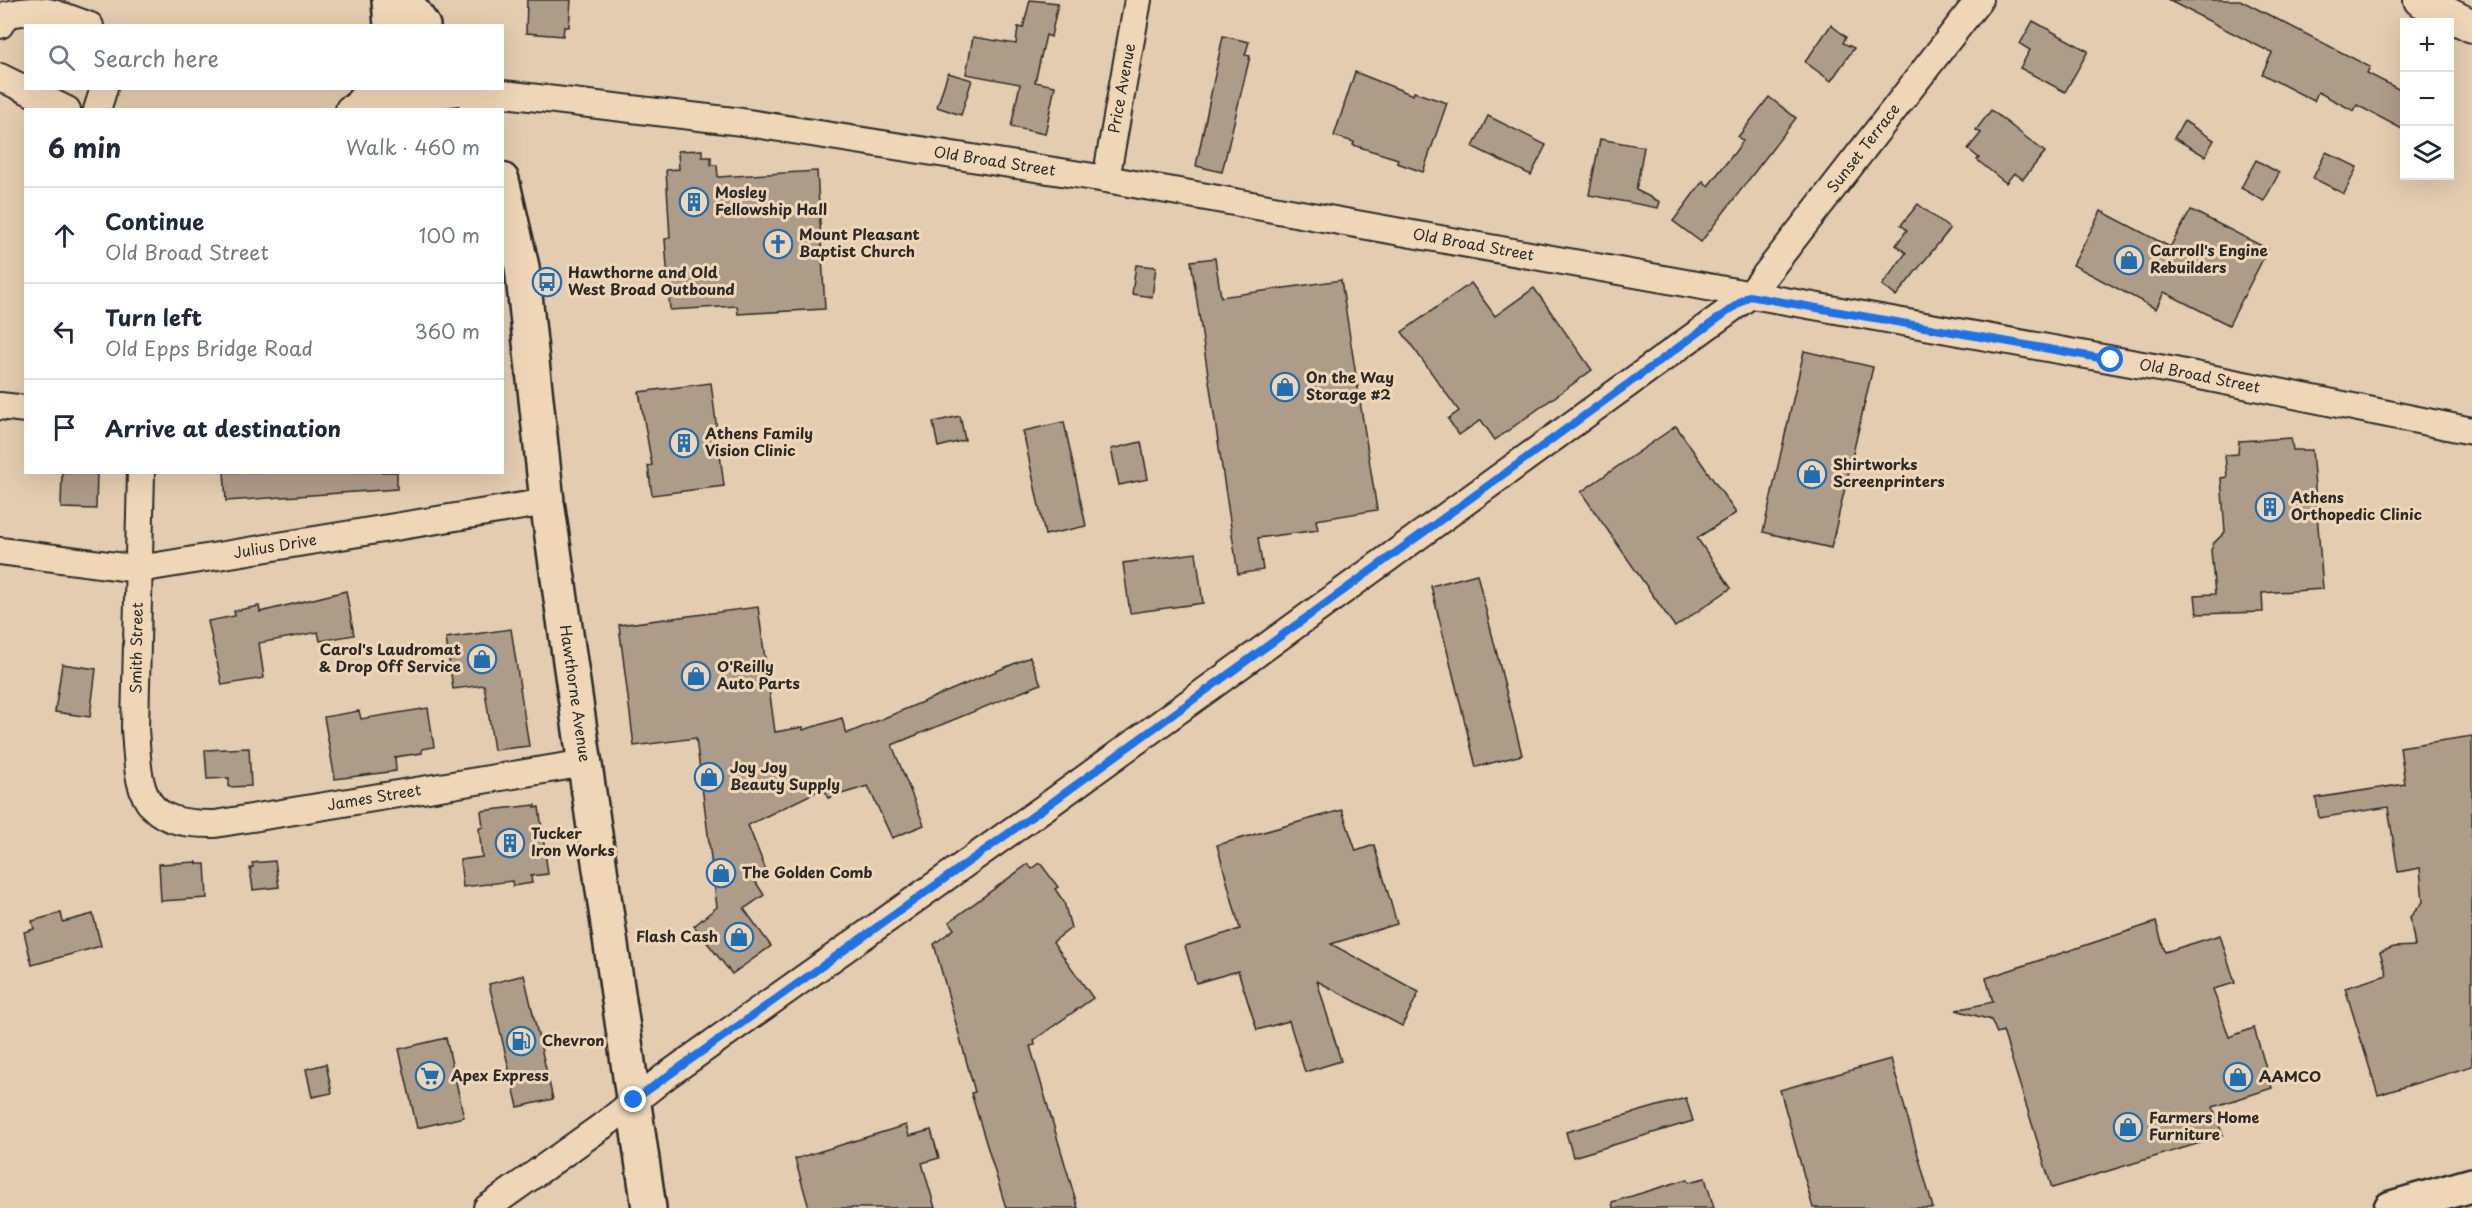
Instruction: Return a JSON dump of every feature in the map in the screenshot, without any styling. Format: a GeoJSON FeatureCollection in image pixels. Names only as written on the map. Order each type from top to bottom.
{"type":"FeatureCollection","features":[{"type":"Feature","properties":{"kind":"main road"},"geometry":{"type":"LineString","coordinates":[[389,0],[391,24]]}},
{"type":"Feature","properties":{"kind":"main road"},"geometry":{"type":"LineString","coordinates":[[405,0],[422,24]]}},
{"type":"Feature","properties":{"kind":"main road","name":"Hawthorne Avenue"},"geometry":{"type":"LineString","coordinates":[[504,189],[522,267],[528,307],[547,502],[650,1208]]}},
{"type":"Feature","properties":{"kind":"main road"},"geometry":{"type":"LineString","coordinates":[[2403,1206],[2472,1185]]}},
{"type":"Feature","properties":{"kind":"street","name":"Price Avenue"},"geometry":{"type":"LineString","coordinates":[[1106,179],[1138,0]]}},
{"type":"Feature","properties":{"kind":"street","name":"Sunset Terrace"},"geometry":{"type":"LineString","coordinates":[[487,1208],[634,1100],[1051,803],[1749,296],[1979,0]]}},
{"type":"Feature","properties":{"kind":"street"},"geometry":{"type":"LineString","coordinates":[[2420,0],[2472,26]]}},
{"type":"Feature","properties":{"kind":"street"},"geometry":{"type":"LineString","coordinates":[[0,25],[6,15],[30,9],[51,11],[85,24]]}},
{"type":"Feature","properties":{"kind":"street"},"geometry":{"type":"LineString","coordinates":[[0,76],[24,88]]}},
{"type":"Feature","properties":{"kind":"street"},"geometry":{"type":"LineString","coordinates":[[28,90],[63,108]]}},
{"type":"Feature","properties":{"kind":"street"},"geometry":{"type":"LineString","coordinates":[[98,108],[103,90]]}},
{"type":"Feature","properties":{"kind":"street","name":"Old Broad Street"},"geometry":{"type":"LineString","coordinates":[[359,102],[473,96],[733,121],[1106,179],[2169,370],[2472,432]]}},
{"type":"Feature","properties":{"kind":"street"},"geometry":{"type":"LineString","coordinates":[[0,406],[24,409]]}},
{"type":"Feature","properties":{"kind":"street","name":"Smith Street"},"geometry":{"type":"LineString","coordinates":[[141,474],[135,728],[137,760],[144,795],[161,816]]}},
{"type":"Feature","properties":{"kind":"street","name":"Julius Drive"},"geometry":{"type":"LineString","coordinates":[[0,551],[139,569],[547,502]]}},
{"type":"Feature","properties":{"kind":"street","name":"James Street"},"geometry":{"type":"LineString","coordinates":[[161,816],[182,823],[215,824],[586,763]]}},
{"type":"Feature","properties":{"kind":"building"},"geometry":{"type":"Polygon","coordinates":[[[527,0],[571,0],[569,27],[564,27],[563,36],[526,33],[527,0]]]}},
{"type":"Feature","properties":{"kind":"building"},"geometry":{"type":"Polygon","coordinates":[[[1030,0],[1058,3],[1051,37],[1046,35],[1035,82],[1055,86],[1045,134],[1011,127],[1020,84],[966,74],[973,37],[1016,44],[1018,27],[1023,28],[1030,0]]]}},
{"type":"Feature","properties":{"kind":"building"},"geometry":{"type":"Polygon","coordinates":[[[2168,0],[2240,0],[2370,67],[2367,73],[2400,90],[2400,128],[2357,105],[2354,111],[2318,92],[2314,101],[2262,74],[2272,53],[2168,0]]]}},
{"type":"Feature","properties":{"kind":"building"},"geometry":{"type":"Polygon","coordinates":[[[2033,21],[2088,51],[2065,92],[2020,68],[2030,50],[2020,44],[2033,21]]]}},
{"type":"Feature","properties":{"kind":"building"},"geometry":{"type":"Polygon","coordinates":[[[1831,25],[1846,37],[1843,43],[1854,48],[1831,81],[1805,62],[1831,25]]]}},
{"type":"Feature","properties":{"kind":"building"},"geometry":{"type":"Polygon","coordinates":[[[1223,36],[1249,42],[1245,55],[1250,56],[1222,172],[1196,166],[1223,36]]]}},
{"type":"Feature","properties":{"kind":"building"},"geometry":{"type":"Polygon","coordinates":[[[1355,72],[1413,95],[1414,92],[1447,103],[1423,172],[1397,163],[1398,159],[1353,145],[1354,142],[1334,136],[1355,72]]]}},
{"type":"Feature","properties":{"kind":"building"},"geometry":{"type":"Polygon","coordinates":[[[948,73],[972,80],[961,115],[937,107],[948,73]]]}},
{"type":"Feature","properties":{"kind":"building"},"geometry":{"type":"Polygon","coordinates":[[[1769,97],[1796,118],[1701,242],[1673,221],[1703,181],[1708,186],[1735,152],[1743,141],[1738,137],[1769,97]]]}},
{"type":"Feature","properties":{"kind":"building"},"geometry":{"type":"Polygon","coordinates":[[[1991,110],[2045,152],[2023,179],[2014,173],[2006,183],[1977,160],[1979,158],[1968,149],[1981,133],[1976,130],[1991,110]]]}},
{"type":"Feature","properties":{"kind":"building"},"geometry":{"type":"Polygon","coordinates":[[[1488,116],[1546,145],[1531,175],[1473,147],[1488,116]]]}},
{"type":"Feature","properties":{"kind":"building"},"geometry":{"type":"Polygon","coordinates":[[[2184,121],[2214,140],[2205,156],[2174,138],[2184,121]]]}},
{"type":"Feature","properties":{"kind":"building"},"geometry":{"type":"Polygon","coordinates":[[[1600,139],[1644,147],[1636,190],[1660,202],[1658,208],[1589,195],[1600,139]]]}},
{"type":"Feature","properties":{"kind":"building"},"geometry":{"type":"Polygon","coordinates":[[[702,150],[702,157],[711,157],[711,165],[717,165],[718,177],[817,171],[825,309],[738,314],[737,306],[670,310],[665,239],[670,238],[666,170],[679,169],[678,151],[702,150]]]}},
{"type":"Feature","properties":{"kind":"building"},"geometry":{"type":"Polygon","coordinates":[[[2326,152],[2357,167],[2344,194],[2313,178],[2326,152]]]}},
{"type":"Feature","properties":{"kind":"building"},"geometry":{"type":"Polygon","coordinates":[[[2256,160],[2279,173],[2264,201],[2241,188],[2256,160]]]}},
{"type":"Feature","properties":{"kind":"building"},"geometry":{"type":"Polygon","coordinates":[[[1918,204],[1950,229],[1896,296],[1882,285],[1906,253],[1896,245],[1907,230],[1901,225],[1918,204]]]}},
{"type":"Feature","properties":{"kind":"building"},"geometry":{"type":"Polygon","coordinates":[[[2191,210],[2268,249],[2229,325],[2164,292],[2156,309],[2073,265],[2101,211],[2170,247],[2191,210]]]}},
{"type":"Feature","properties":{"kind":"building","name":"On the Way Storage #2"},"geometry":{"type":"Polygon","coordinates":[[[1215,258],[1221,297],[1341,280],[1377,510],[1316,520],[1318,530],[1258,538],[1263,570],[1238,574],[1191,261],[1215,258]]]}},
{"type":"Feature","properties":{"kind":"building"},"geometry":{"type":"Polygon","coordinates":[[[1136,265],[1156,267],[1152,297],[1132,294],[1136,265]]]}},
{"type":"Feature","properties":{"kind":"building"},"geometry":{"type":"Polygon","coordinates":[[[1471,283],[1495,316],[1534,288],[1592,370],[1495,440],[1481,420],[1459,435],[1448,419],[1459,411],[1402,332],[1471,283]]]}},
{"type":"Feature","properties":{"kind":"building","name":"Shirtworks Screenprinters"},"geometry":{"type":"Polygon","coordinates":[[[1804,351],[1873,367],[1831,548],[1763,532],[1804,351]]]}},
{"type":"Feature","properties":{"kind":"building","name":"Athens Family Vision Clinic"},"geometry":{"type":"Polygon","coordinates":[[[711,383],[724,486],[652,495],[648,466],[652,465],[639,392],[711,383]]]}},
{"type":"Feature","properties":{"kind":"building"},"geometry":{"type":"Polygon","coordinates":[[[960,416],[965,440],[938,447],[933,422],[960,416]]]}},
{"type":"Feature","properties":{"kind":"building"},"geometry":{"type":"Polygon","coordinates":[[[1064,422],[1086,526],[1045,535],[1023,431],[1064,422]]]}},
{"type":"Feature","properties":{"kind":"building"},"geometry":{"type":"Polygon","coordinates":[[[1676,426],[1736,513],[1697,538],[1731,588],[1675,627],[1581,492],[1676,426]]]}},
{"type":"Feature","properties":{"kind":"building","name":"Athens Orthopedic Clinic"},"geometry":{"type":"Polygon","coordinates":[[[2291,438],[2293,450],[2312,450],[2323,589],[2262,593],[2263,612],[2197,614],[2195,595],[2215,594],[2211,550],[2214,543],[2225,532],[2221,478],[2227,477],[2225,455],[2238,454],[2239,441],[2291,438]]]}},
{"type":"Feature","properties":{"kind":"building"},"geometry":{"type":"Polygon","coordinates":[[[1141,442],[1148,479],[1119,485],[1111,449],[1141,442]]]}},
{"type":"Feature","properties":{"kind":"building"},"geometry":{"type":"Polygon","coordinates":[[[62,474],[97,474],[96,509],[61,508],[62,474]]]}},
{"type":"Feature","properties":{"kind":"building"},"geometry":{"type":"Polygon","coordinates":[[[224,474],[397,474],[397,489],[226,501],[224,474]]]}},
{"type":"Feature","properties":{"kind":"building"},"geometry":{"type":"Polygon","coordinates":[[[1196,553],[1203,603],[1130,613],[1123,563],[1196,553]]]}},
{"type":"Feature","properties":{"kind":"building"},"geometry":{"type":"Polygon","coordinates":[[[1477,574],[1522,755],[1476,767],[1431,586],[1477,574]]]}},
{"type":"Feature","properties":{"kind":"building"},"geometry":{"type":"Polygon","coordinates":[[[346,591],[354,635],[320,641],[318,632],[259,643],[264,678],[222,685],[208,621],[235,616],[234,611],[259,606],[260,612],[346,591]]]}},
{"type":"Feature","properties":{"kind":"building"},"geometry":{"type":"Polygon","coordinates":[[[758,607],[775,732],[803,727],[803,730],[842,718],[846,734],[1030,657],[1041,684],[892,745],[924,825],[892,838],[868,786],[828,798],[824,788],[748,825],[766,870],[755,881],[764,895],[744,909],[771,946],[732,974],[694,926],[717,907],[696,738],[634,746],[619,625],[758,607]]]}},
{"type":"Feature","properties":{"kind":"building"},"geometry":{"type":"Polygon","coordinates":[[[511,629],[529,746],[494,750],[484,685],[453,689],[446,638],[511,629]]]}},
{"type":"Feature","properties":{"kind":"building"},"geometry":{"type":"Polygon","coordinates":[[[62,664],[96,669],[90,717],[55,712],[62,664]]]}},
{"type":"Feature","properties":{"kind":"building"},"geometry":{"type":"Polygon","coordinates":[[[428,708],[434,747],[422,749],[422,753],[395,757],[396,771],[335,779],[324,717],[359,711],[361,719],[428,708]]]}},
{"type":"Feature","properties":{"kind":"building"},"geometry":{"type":"Polygon","coordinates":[[[2472,736],[2472,1066],[2378,1095],[2345,988],[2387,975],[2380,952],[2394,947],[2415,946],[2410,917],[2423,902],[2420,868],[2398,872],[2388,807],[2319,818],[2316,798],[2405,784],[2400,747],[2472,736]]]}},
{"type":"Feature","properties":{"kind":"building"},"geometry":{"type":"Polygon","coordinates":[[[249,748],[251,786],[229,787],[229,778],[207,779],[205,750],[249,748]]]}},
{"type":"Feature","properties":{"kind":"building","name":"Tucker Iron Works"},"geometry":{"type":"Polygon","coordinates":[[[535,805],[535,808],[539,807],[548,874],[531,876],[532,883],[513,886],[512,881],[463,887],[460,860],[482,857],[479,828],[483,827],[481,811],[535,805]]]}},
{"type":"Feature","properties":{"kind":"building"},"geometry":{"type":"Polygon","coordinates":[[[1342,810],[1356,851],[1374,845],[1397,924],[1331,944],[1419,992],[1402,1026],[1317,981],[1341,1061],[1305,1072],[1289,1021],[1257,1030],[1238,971],[1196,983],[1185,946],[1240,929],[1217,845],[1342,810]]]}},
{"type":"Feature","properties":{"kind":"building"},"geometry":{"type":"Polygon","coordinates":[[[275,861],[279,887],[253,890],[250,868],[253,867],[252,863],[275,861]]]}},
{"type":"Feature","properties":{"kind":"building"},"geometry":{"type":"Polygon","coordinates":[[[197,862],[197,864],[205,864],[207,898],[161,901],[159,864],[197,862]]]}},
{"type":"Feature","properties":{"kind":"building"},"geometry":{"type":"Polygon","coordinates":[[[1040,863],[1058,887],[1055,889],[1064,902],[1071,928],[1053,942],[1093,998],[1034,1040],[1035,1045],[1030,1046],[1078,1208],[1006,1208],[971,1093],[975,1092],[934,944],[954,929],[949,922],[1028,864],[1032,869],[1040,863]]]}},
{"type":"Feature","properties":{"kind":"building"},"geometry":{"type":"Polygon","coordinates":[[[61,913],[63,922],[93,914],[101,946],[32,965],[24,932],[34,929],[32,921],[61,913]]]}},
{"type":"Feature","properties":{"kind":"building"},"geometry":{"type":"Polygon","coordinates":[[[2156,922],[2165,952],[2220,935],[2235,983],[2213,989],[2229,1037],[2254,1028],[2272,1088],[2213,1107],[2223,1136],[2052,1188],[2003,1031],[1997,1033],[1991,1020],[1956,1010],[1993,1002],[1986,978],[2156,922]]]}},
{"type":"Feature","properties":{"kind":"building","name":"Chevron"},"geometry":{"type":"Polygon","coordinates":[[[524,975],[553,1099],[518,1107],[489,984],[524,975]]]}},
{"type":"Feature","properties":{"kind":"building","name":"Apex Express"},"geometry":{"type":"Polygon","coordinates":[[[446,1038],[464,1117],[417,1128],[399,1049],[446,1038]]]}},
{"type":"Feature","properties":{"kind":"building"},"geometry":{"type":"Polygon","coordinates":[[[1891,1059],[1933,1208],[1813,1208],[1780,1090],[1891,1059]]]}},
{"type":"Feature","properties":{"kind":"building"},"geometry":{"type":"Polygon","coordinates":[[[326,1064],[332,1093],[312,1097],[306,1069],[326,1064]]]}},
{"type":"Feature","properties":{"kind":"building"},"geometry":{"type":"Polygon","coordinates":[[[1686,1098],[1693,1121],[1573,1157],[1566,1132],[1686,1098]]]}},
{"type":"Feature","properties":{"kind":"building"},"geometry":{"type":"Polygon","coordinates":[[[906,1125],[909,1136],[931,1130],[939,1158],[922,1163],[935,1208],[809,1208],[795,1159],[906,1125]]]}},
{"type":"Feature","properties":{"kind":"building"},"geometry":{"type":"Polygon","coordinates":[[[1705,1178],[1714,1208],[1613,1208],[1612,1202],[1688,1179],[1689,1182],[1705,1178]]]}},
{"type":"Feature","properties":{"kind":"place","name":"Mosley Fellowship Hall"},"geometry":{"type":"Point","coordinates":[694,202]}},
{"type":"Feature","properties":{"kind":"place","name":"Mount Pleasant Baptist Church"},"geometry":{"type":"Point","coordinates":[778,244]}},
{"type":"Feature","properties":{"kind":"place","name":"Carroll's Engine Rebuilders"},"geometry":{"type":"Point","coordinates":[2129,260]}},
{"type":"Feature","properties":{"kind":"place","name":"Hawthorne and Old West Broad Outbound"},"geometry":{"type":"Point","coordinates":[547,282]}},
{"type":"Feature","properties":{"kind":"place","name":"On the Way Storage #2"},"geometry":{"type":"Point","coordinates":[1285,387]}},
{"type":"Feature","properties":{"kind":"place","name":"Athens Family Vision Clinic"},"geometry":{"type":"Point","coordinates":[684,443]}},
{"type":"Feature","properties":{"kind":"place","name":"Shirtworks Screenprinters"},"geometry":{"type":"Point","coordinates":[1812,474]}},
{"type":"Feature","properties":{"kind":"place","name":"Athens Orthopedic Clinic"},"geometry":{"type":"Point","coordinates":[2270,507]}},
{"type":"Feature","properties":{"kind":"place","name":"Carol's Laudromat & Drop Off Service"},"geometry":{"type":"Point","coordinates":[482,659]}},
{"type":"Feature","properties":{"kind":"place","name":"O'Reilly Auto Parts"},"geometry":{"type":"Point","coordinates":[696,676]}},
{"type":"Feature","properties":{"kind":"place","name":"Joy Joy Beauty Supply"},"geometry":{"type":"Point","coordinates":[709,777]}},
{"type":"Feature","properties":{"kind":"place","name":"Tucker Iron Works"},"geometry":{"type":"Point","coordinates":[510,843]}},
{"type":"Feature","properties":{"kind":"place","name":"The Golden Comb"},"geometry":{"type":"Point","coordinates":[721,873]}},
{"type":"Feature","properties":{"kind":"place","name":"Flash Cash"},"geometry":{"type":"Point","coordinates":[739,937]}},
{"type":"Feature","properties":{"kind":"place","name":"Chevron"},"geometry":{"type":"Point","coordinates":[521,1041]}},
{"type":"Feature","properties":{"kind":"place","name":"Apex Express"},"geometry":{"type":"Point","coordinates":[430,1076]}},
{"type":"Feature","properties":{"kind":"place","name":"AAMCO"},"geometry":{"type":"Point","coordinates":[2238,1077]}},
{"type":"Feature","properties":{"kind":"place","name":"Farmers Home Furniture"},"geometry":{"type":"Point","coordinates":[2128,1127]}},
{"type":"Feature","properties":{"kind":"route"},"geometry":{"type":"LineString","coordinates":[[634,1100],[1051,803],[1749,296],[2111,360]]}}]}
